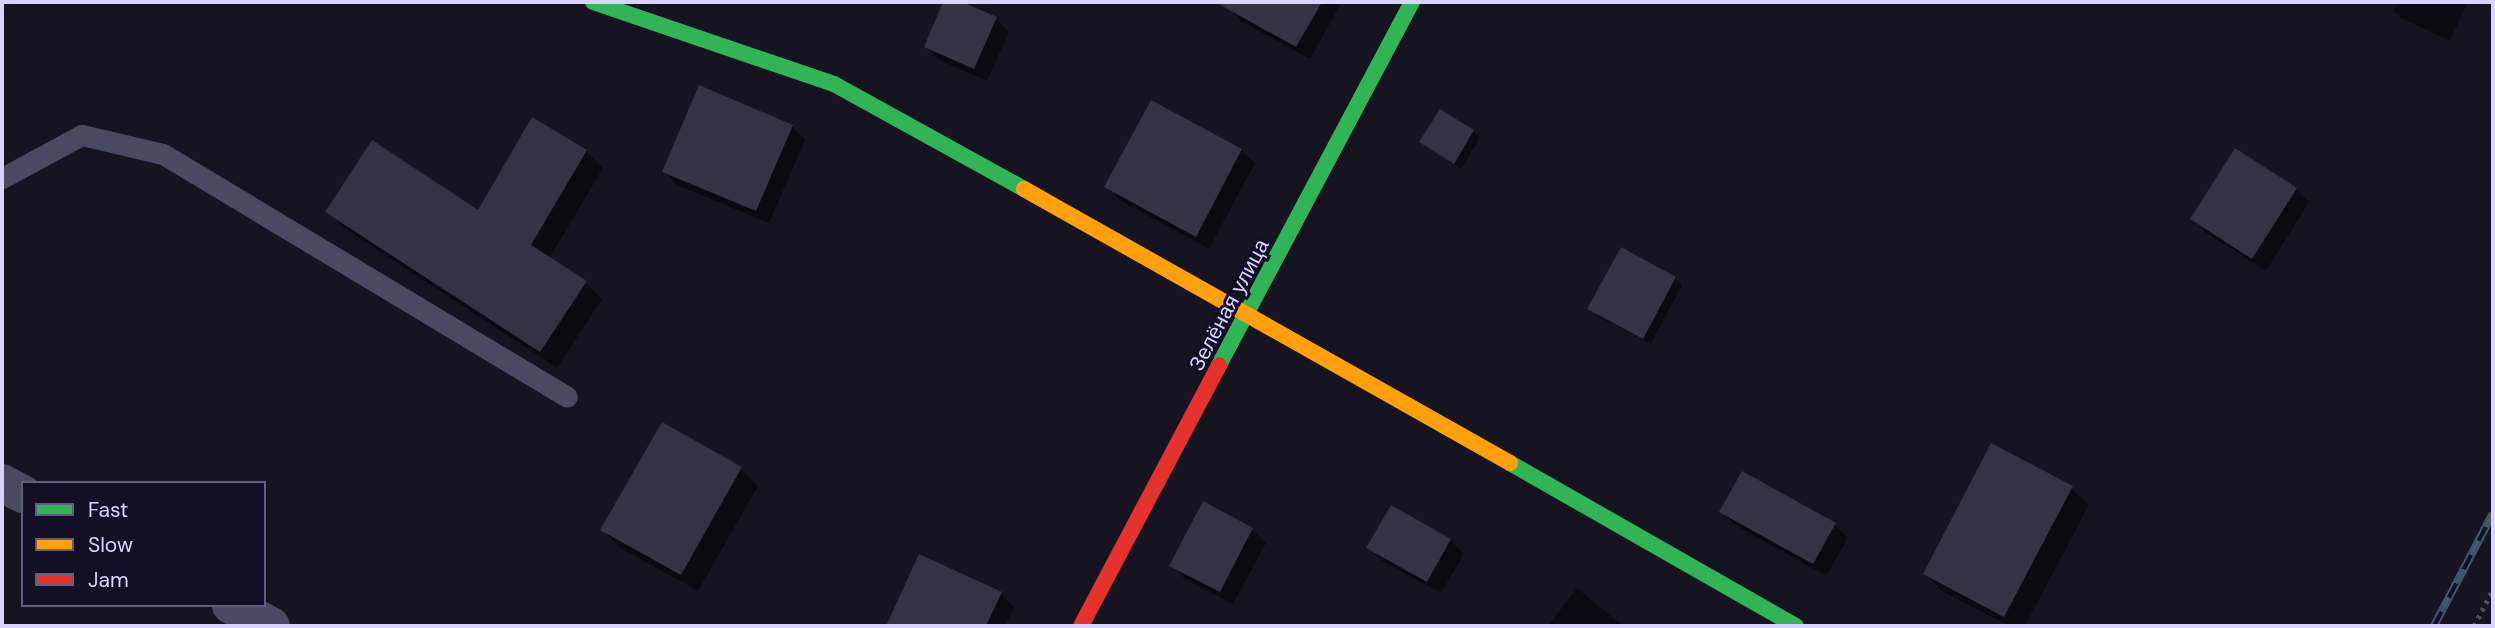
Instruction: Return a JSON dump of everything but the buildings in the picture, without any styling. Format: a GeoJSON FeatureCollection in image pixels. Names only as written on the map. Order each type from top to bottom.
{"type":"FeatureCollection","features":[{"type":"Feature","properties":{"kind":"street"},"geometry":{"type":"LineString","coordinates":[[593,2],[834,84],[1248,314],[1796,626]]}},
{"type":"Feature","properties":{"kind":"street","name":"Зелёная улица"},"geometry":{"type":"LineString","coordinates":[[1081,626],[1412,2]]}},
{"type":"Feature","properties":{"kind":"street"},"geometry":{"type":"LineString","coordinates":[[2,483],[21,493]]}},
{"type":"Feature","properties":{"kind":"street"},"geometry":{"type":"LineString","coordinates":[[234,607],[266,625]]}},
{"type":"Feature","properties":{"kind":"lane"},"geometry":{"type":"LineString","coordinates":[[2,178],[82,135],[163,154],[567,397]]}},
{"type":"Feature","properties":{"kind":"path"},"geometry":{"type":"LineString","coordinates":[[2474,626],[2493,589]]}},
{"type":"Feature","properties":{"kind":"railway"},"geometry":{"type":"LineString","coordinates":[[2434,626],[2493,513]]}},
{"type":"Feature","properties":{"kind":"traffic: fast"},"geometry":{"type":"LineString","coordinates":[[593,2],[834,84],[1024,189]]}},
{"type":"Feature","properties":{"kind":"traffic: fast"},"geometry":{"type":"LineString","coordinates":[[1219,365],[1412,2]]}},
{"type":"Feature","properties":{"kind":"traffic: fast"},"geometry":{"type":"LineString","coordinates":[[1510,463],[1796,626]]}},
{"type":"Feature","properties":{"kind":"traffic: slow"},"geometry":{"type":"LineString","coordinates":[[1024,189],[1510,463]]}},
{"type":"Feature","properties":{"kind":"traffic: jam"},"geometry":{"type":"LineString","coordinates":[[1081,626],[1219,365]]}}]}
